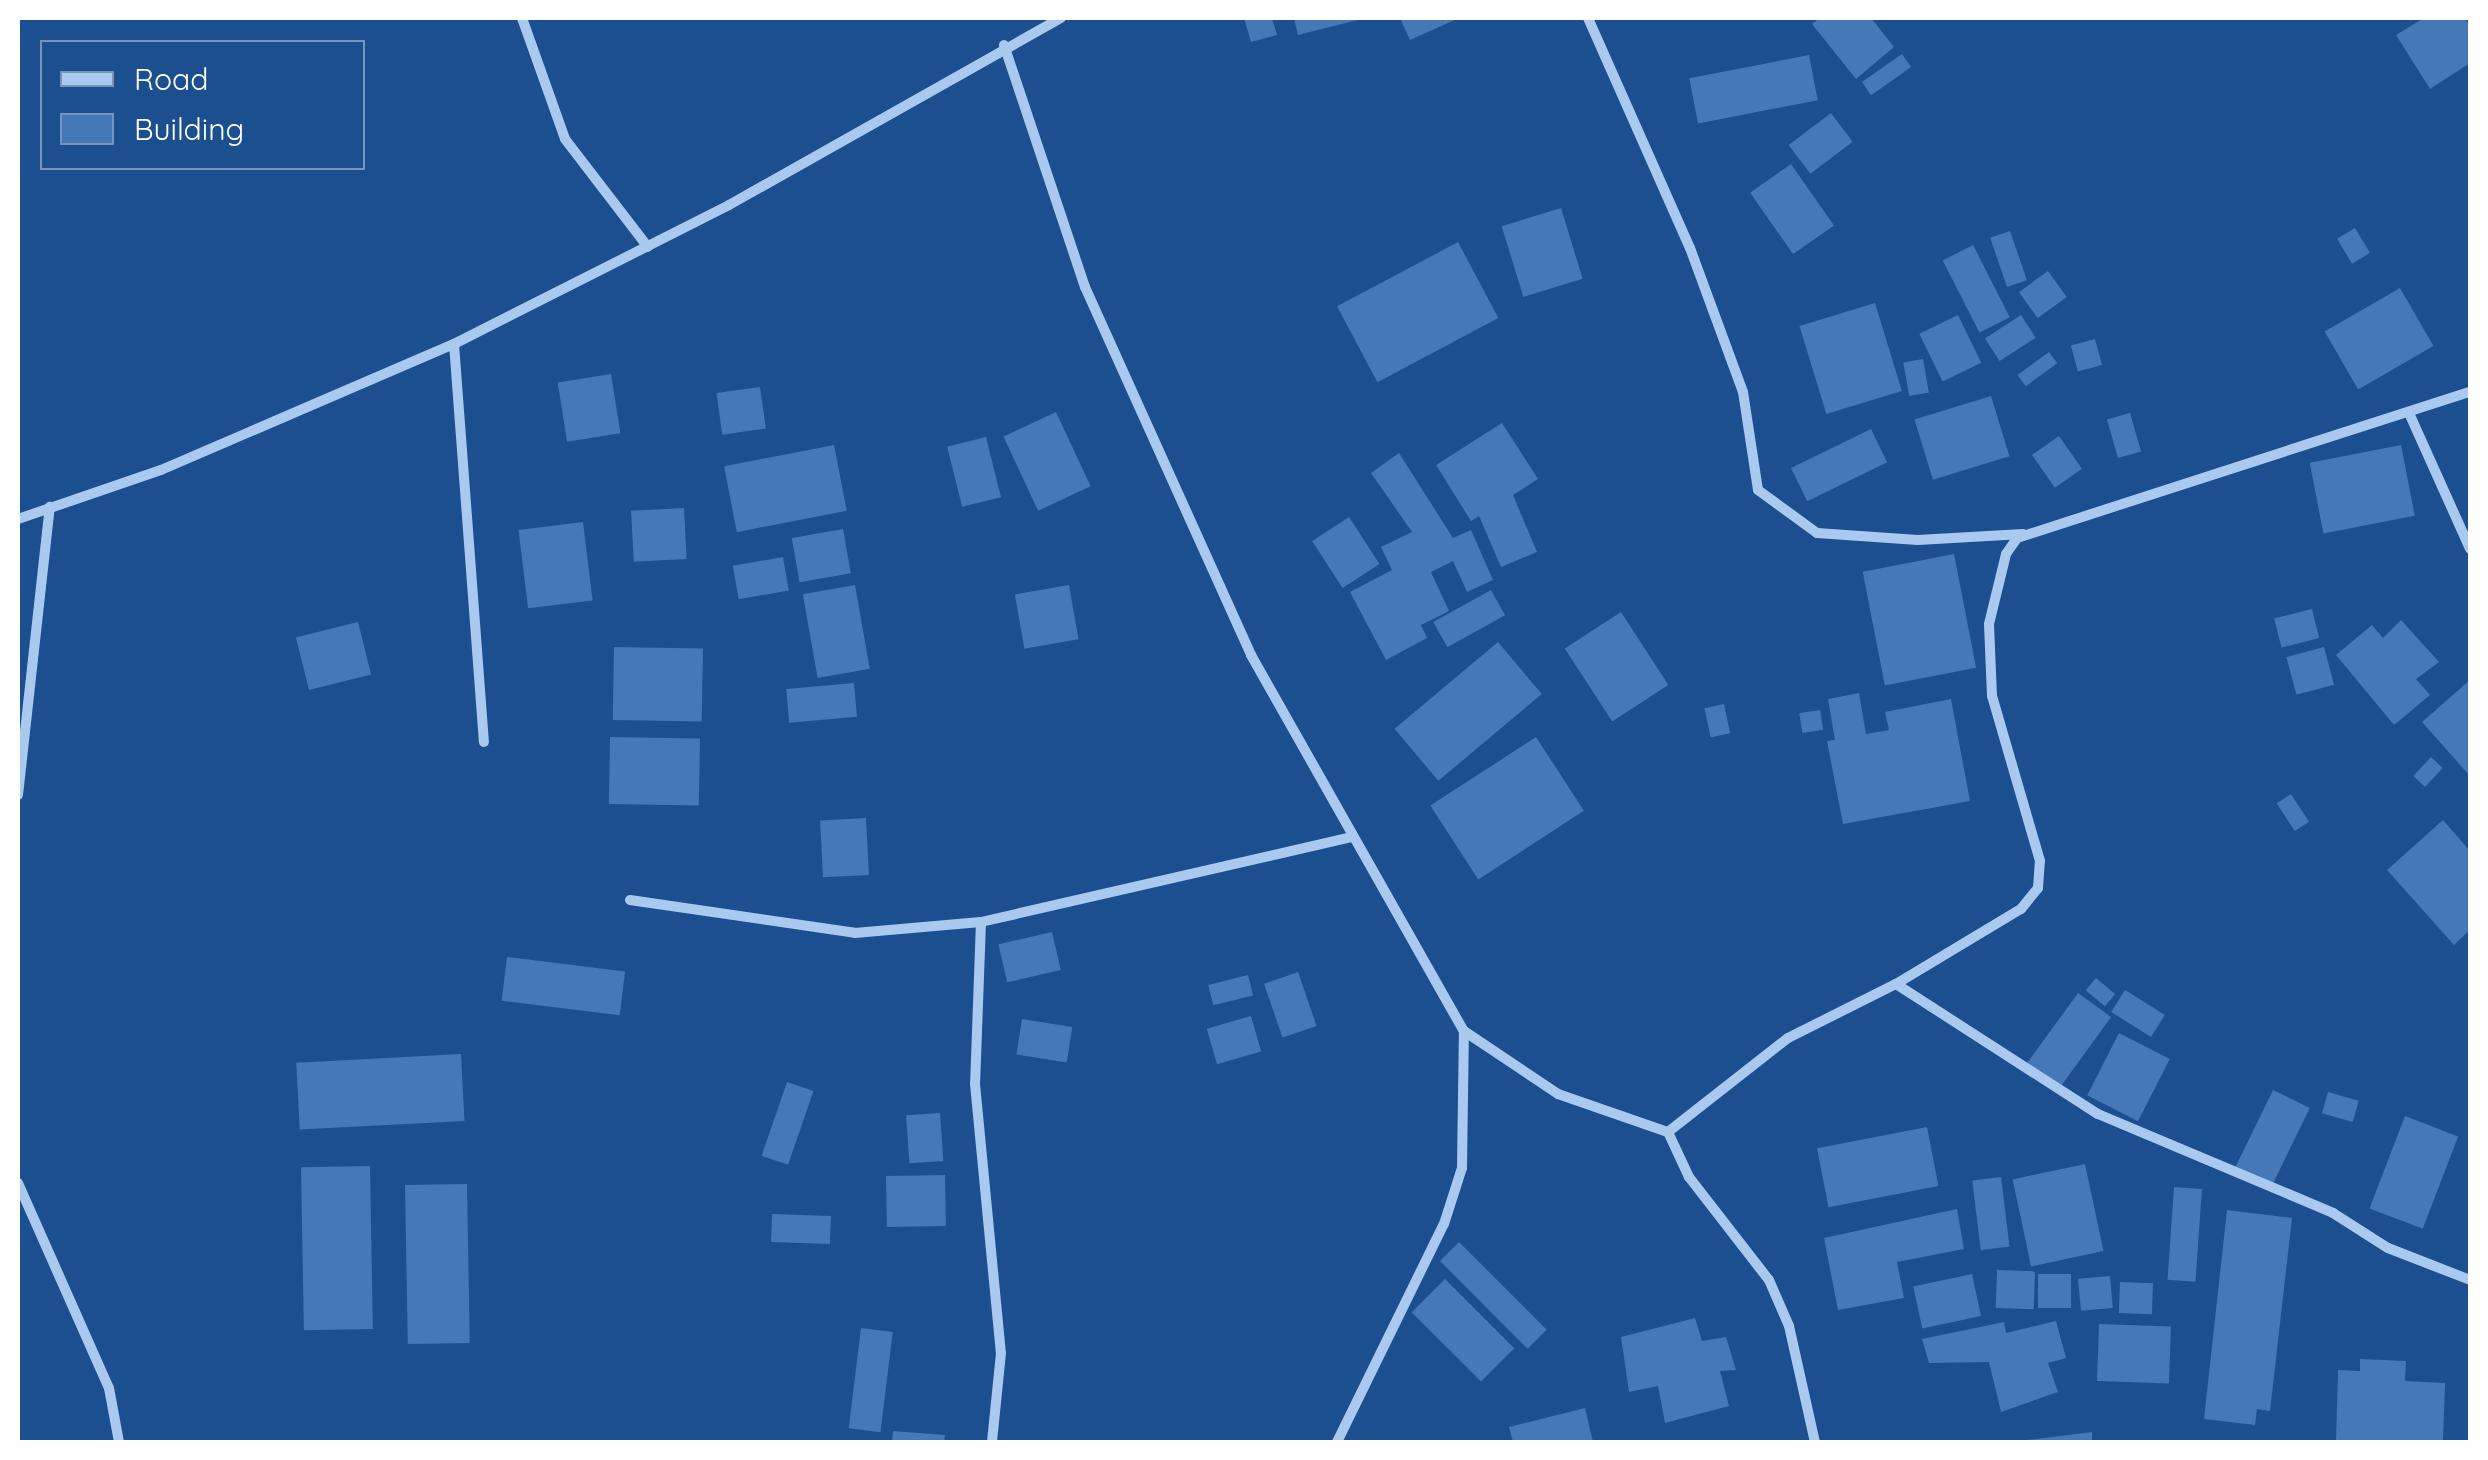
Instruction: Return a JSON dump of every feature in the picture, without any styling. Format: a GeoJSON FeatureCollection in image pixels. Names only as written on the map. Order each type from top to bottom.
{"type":"FeatureCollection","features":[{"type":"Feature","properties":{"kind":"street"},"geometry":{"type":"LineString","coordinates":[[522,18],[565,139],[648,247]]}},
{"type":"Feature","properties":{"kind":"street"},"geometry":{"type":"LineString","coordinates":[[18,519],[161,470],[454,344],[648,247],[944,86],[1004,46],[1061,18]]}},
{"type":"Feature","properties":{"kind":"street"},"geometry":{"type":"LineString","coordinates":[[1588,18],[1690,248],[1743,392],[1758,490],[1817,533],[1918,540],[2033,531],[2470,392]]}},
{"type":"Feature","properties":{"kind":"street"},"geometry":{"type":"LineString","coordinates":[[1004,46],[1084,287],[1252,655],[1464,1031],[1558,1094],[1668,1132],[1689,1177],[1769,1280],[1789,1326],[1815,1442]]}},
{"type":"Feature","properties":{"kind":"street"},"geometry":{"type":"LineString","coordinates":[[454,344],[484,742]]}},
{"type":"Feature","properties":{"kind":"street"},"geometry":{"type":"LineString","coordinates":[[2410,414],[2470,549]]}},
{"type":"Feature","properties":{"kind":"street"},"geometry":{"type":"LineString","coordinates":[[18,795],[50,507]]}},
{"type":"Feature","properties":{"kind":"street"},"geometry":{"type":"LineString","coordinates":[[1668,1132],[1788,1038],[1896,984],[2021,908],[2038,888],[2040,861],[1992,696],[1989,624],[2006,554],[2033,531]]}},
{"type":"Feature","properties":{"kind":"street"},"geometry":{"type":"LineString","coordinates":[[630,900],[856,933],[981,922],[1352,837]]}},
{"type":"Feature","properties":{"kind":"street"},"geometry":{"type":"LineString","coordinates":[[981,922],[975,1084],[1001,1353],[992,1442]]}},
{"type":"Feature","properties":{"kind":"street"},"geometry":{"type":"LineString","coordinates":[[1896,984],[2098,1114],[2334,1213],[2388,1248],[2470,1280]]}},
{"type":"Feature","properties":{"kind":"street"},"geometry":{"type":"LineString","coordinates":[[1337,1442],[1444,1224],[1462,1168],[1464,1031]]}},
{"type":"Feature","properties":{"kind":"street"},"geometry":{"type":"LineString","coordinates":[[18,1183],[108,1388],[119,1442]]}},
{"type":"Feature","properties":{"kind":"building"},"geometry":{"type":"Polygon","coordinates":[[[1244,18],[1272,18],[1277,35],[1251,42],[1244,18]]]}},
{"type":"Feature","properties":{"kind":"building"},"geometry":{"type":"Polygon","coordinates":[[[1294,18],[1362,18],[1362,19],[1298,35],[1294,18]]]}},
{"type":"Feature","properties":{"kind":"building"},"geometry":{"type":"Polygon","coordinates":[[[1400,18],[1459,18],[1410,40],[1400,18]]]}},
{"type":"Feature","properties":{"kind":"building"},"geometry":{"type":"Polygon","coordinates":[[[1820,18],[1871,18],[1894,47],[1856,79],[1812,24],[1820,18]]]}},
{"type":"Feature","properties":{"kind":"building"},"geometry":{"type":"Polygon","coordinates":[[[2424,18],[2465,18],[2470,27],[2470,63],[2430,89],[2396,35],[2424,18]]]}},
{"type":"Feature","properties":{"kind":"building"},"geometry":{"type":"Polygon","coordinates":[[[1902,54],[1911,67],[1871,95],[1862,82],[1902,54]]]}},
{"type":"Feature","properties":{"kind":"building"},"geometry":{"type":"Polygon","coordinates":[[[1809,55],[1818,100],[1698,123],[1689,78],[1809,55]]]}},
{"type":"Feature","properties":{"kind":"building"},"geometry":{"type":"Polygon","coordinates":[[[1831,113],[1853,142],[1810,174],[1789,145],[1831,113]]]}},
{"type":"Feature","properties":{"kind":"building"},"geometry":{"type":"Polygon","coordinates":[[[1791,164],[1834,225],[1793,254],[1750,193],[1791,164]]]}},
{"type":"Feature","properties":{"kind":"building"},"geometry":{"type":"Polygon","coordinates":[[[1561,208],[1583,279],[1523,297],[1502,226],[1561,208]]]}},
{"type":"Feature","properties":{"kind":"building"},"geometry":{"type":"Polygon","coordinates":[[[2355,228],[2370,253],[2352,264],[2337,239],[2355,228]]]}},
{"type":"Feature","properties":{"kind":"building"},"geometry":{"type":"Polygon","coordinates":[[[2010,231],[2027,280],[2007,287],[1990,238],[2010,231]]]}},
{"type":"Feature","properties":{"kind":"building"},"geometry":{"type":"Polygon","coordinates":[[[1458,242],[1498,318],[1377,382],[1337,306],[1458,242]]]}},
{"type":"Feature","properties":{"kind":"building"},"geometry":{"type":"Polygon","coordinates":[[[1973,245],[2010,317],[1979,333],[1943,260],[1973,245]]]}},
{"type":"Feature","properties":{"kind":"building"},"geometry":{"type":"Polygon","coordinates":[[[2048,271],[2067,297],[2038,318],[2019,292],[2048,271]]]}},
{"type":"Feature","properties":{"kind":"building"},"geometry":{"type":"Polygon","coordinates":[[[2400,288],[2434,346],[2358,390],[2325,332],[2400,288]]]}},
{"type":"Feature","properties":{"kind":"building"},"geometry":{"type":"Polygon","coordinates":[[[1875,303],[1902,391],[1826,414],[1799,326],[1875,303]]]}},
{"type":"Feature","properties":{"kind":"building"},"geometry":{"type":"Polygon","coordinates":[[[1958,315],[1981,363],[1943,381],[1919,334],[1958,315]]]}},
{"type":"Feature","properties":{"kind":"building"},"geometry":{"type":"Polygon","coordinates":[[[2021,315],[2036,338],[2000,361],[1985,338],[2021,315]]]}},
{"type":"Feature","properties":{"kind":"building"},"geometry":{"type":"Polygon","coordinates":[[[2095,339],[2102,365],[2078,372],[2071,345],[2095,339]]]}},
{"type":"Feature","properties":{"kind":"building"},"geometry":{"type":"Polygon","coordinates":[[[2049,352],[2057,363],[2026,386],[2017,375],[2049,352]]]}},
{"type":"Feature","properties":{"kind":"building"},"geometry":{"type":"Polygon","coordinates":[[[1923,359],[1929,392],[1909,396],[1903,362],[1923,359]]]}},
{"type":"Feature","properties":{"kind":"building"},"geometry":{"type":"Polygon","coordinates":[[[611,374],[620,433],[567,442],[558,382],[611,374]]]}},
{"type":"Feature","properties":{"kind":"building"},"geometry":{"type":"Polygon","coordinates":[[[760,387],[766,429],[722,435],[716,393],[760,387]]]}},
{"type":"Feature","properties":{"kind":"building"},"geometry":{"type":"Polygon","coordinates":[[[1991,396],[2009,456],[1933,480],[1914,419],[1991,396]]]}},
{"type":"Feature","properties":{"kind":"building"},"geometry":{"type":"Polygon","coordinates":[[[1056,412],[1091,486],[1038,511],[1003,437],[1056,412]]]}},
{"type":"Feature","properties":{"kind":"building"},"geometry":{"type":"Polygon","coordinates":[[[2130,413],[2141,451],[2118,458],[2107,420],[2130,413]]]}},
{"type":"Feature","properties":{"kind":"building"},"geometry":{"type":"Polygon","coordinates":[[[1502,423],[1538,479],[1513,495],[1537,552],[1501,567],[1479,516],[1471,521],[1436,465],[1502,423]]]}},
{"type":"Feature","properties":{"kind":"building"},"geometry":{"type":"Polygon","coordinates":[[[1871,429],[1887,462],[1807,501],[1791,468],[1871,429]]]}},
{"type":"Feature","properties":{"kind":"building"},"geometry":{"type":"Polygon","coordinates":[[[2059,436],[2082,469],[2055,488],[2032,455],[2059,436]]]}},
{"type":"Feature","properties":{"kind":"building"},"geometry":{"type":"Polygon","coordinates":[[[986,437],[1001,497],[962,507],[947,447],[986,437]]]}},
{"type":"Feature","properties":{"kind":"building"},"geometry":{"type":"Polygon","coordinates":[[[834,445],[847,511],[737,532],[724,466],[834,445]]]}},
{"type":"Feature","properties":{"kind":"building"},"geometry":{"type":"Polygon","coordinates":[[[2401,445],[2415,516],[2323,533],[2310,463],[2401,445]]]}},
{"type":"Feature","properties":{"kind":"building"},"geometry":{"type":"Polygon","coordinates":[[[1399,453],[1453,538],[1471,530],[1493,580],[1467,592],[1453,561],[1431,572],[1449,611],[1421,625],[1427,638],[1386,660],[1350,592],[1392,570],[1381,547],[1412,532],[1371,473],[1399,453]]]}},
{"type":"Feature","properties":{"kind":"building"},"geometry":{"type":"Polygon","coordinates":[[[684,508],[687,559],[634,562],[631,511],[684,508]]]}},
{"type":"Feature","properties":{"kind":"building"},"geometry":{"type":"Polygon","coordinates":[[[1349,517],[1379,564],[1343,588],[1312,541],[1349,517]]]}},
{"type":"Feature","properties":{"kind":"building"},"geometry":{"type":"Polygon","coordinates":[[[583,522],[593,600],[528,608],[518,530],[583,522]]]}},
{"type":"Feature","properties":{"kind":"building"},"geometry":{"type":"Polygon","coordinates":[[[843,529],[851,573],[800,582],[792,538],[843,529]]]}},
{"type":"Feature","properties":{"kind":"building"},"geometry":{"type":"Polygon","coordinates":[[[1954,554],[1976,668],[1885,686],[1863,572],[1954,554]]]}},
{"type":"Feature","properties":{"kind":"building"},"geometry":{"type":"Polygon","coordinates":[[[783,557],[789,590],[739,599],[733,566],[783,557]]]}},
{"type":"Feature","properties":{"kind":"building"},"geometry":{"type":"Polygon","coordinates":[[[855,585],[870,669],[818,678],[803,594],[855,585]]]}},
{"type":"Feature","properties":{"kind":"building"},"geometry":{"type":"Polygon","coordinates":[[[1069,585],[1079,639],[1024,649],[1015,595],[1069,585]]]}},
{"type":"Feature","properties":{"kind":"building"},"geometry":{"type":"Polygon","coordinates":[[[1491,590],[1505,615],[1447,647],[1433,622],[1491,590]]]}},
{"type":"Feature","properties":{"kind":"building"},"geometry":{"type":"Polygon","coordinates":[[[2312,609],[2319,638],[2281,648],[2274,618],[2312,609]]]}},
{"type":"Feature","properties":{"kind":"building"},"geometry":{"type":"Polygon","coordinates":[[[1621,612],[1668,685],[1612,721],[1565,648],[1621,612]]]}},
{"type":"Feature","properties":{"kind":"building"},"geometry":{"type":"Polygon","coordinates":[[[2401,620],[2439,662],[2416,679],[2430,695],[2394,725],[2336,655],[2372,625],[2383,638],[2401,620]]]}},
{"type":"Feature","properties":{"kind":"building"},"geometry":{"type":"Polygon","coordinates":[[[358,622],[371,674],[309,690],[296,637],[358,622]]]}},
{"type":"Feature","properties":{"kind":"building"},"geometry":{"type":"Polygon","coordinates":[[[1498,642],[1542,694],[1438,781],[1395,729],[1498,642]]]}},
{"type":"Feature","properties":{"kind":"building"},"geometry":{"type":"Polygon","coordinates":[[[614,647],[703,649],[702,722],[613,720],[614,647]]]}},
{"type":"Feature","properties":{"kind":"building"},"geometry":{"type":"Polygon","coordinates":[[[2324,647],[2334,685],[2296,695],[2286,657],[2324,647]]]}},
{"type":"Feature","properties":{"kind":"building"},"geometry":{"type":"Polygon","coordinates":[[[2470,680],[2470,776],[2422,722],[2470,680]]]}},
{"type":"Feature","properties":{"kind":"building"},"geometry":{"type":"Polygon","coordinates":[[[854,683],[857,717],[789,723],[786,689],[854,683]]]}},
{"type":"Feature","properties":{"kind":"building"},"geometry":{"type":"Polygon","coordinates":[[[1859,693],[1866,734],[1889,730],[1885,712],[1951,699],[1970,801],[1843,824],[1827,741],[1835,740],[1828,699],[1859,693]]]}},
{"type":"Feature","properties":{"kind":"building"},"geometry":{"type":"Polygon","coordinates":[[[1724,704],[1730,733],[1711,738],[1704,708],[1724,704]]]}},
{"type":"Feature","properties":{"kind":"building"},"geometry":{"type":"Polygon","coordinates":[[[1820,710],[1823,730],[1802,733],[1799,713],[1820,710]]]}},
{"type":"Feature","properties":{"kind":"building"},"geometry":{"type":"Polygon","coordinates":[[[610,737],[700,739],[699,806],[609,804],[610,737]]]}},
{"type":"Feature","properties":{"kind":"building"},"geometry":{"type":"Polygon","coordinates":[[[1536,737],[1584,811],[1478,879],[1430,806],[1536,737]]]}},
{"type":"Feature","properties":{"kind":"building"},"geometry":{"type":"Polygon","coordinates":[[[2431,757],[2443,768],[2425,787],[2413,776],[2431,757]]]}},
{"type":"Feature","properties":{"kind":"building"},"geometry":{"type":"Polygon","coordinates":[[[2291,794],[2309,822],[2295,831],[2277,803],[2291,794]]]}},
{"type":"Feature","properties":{"kind":"building"},"geometry":{"type":"Polygon","coordinates":[[[866,818],[869,875],[823,877],[820,820],[866,818]]]}},
{"type":"Feature","properties":{"kind":"building"},"geometry":{"type":"Polygon","coordinates":[[[2443,820],[2470,851],[2470,930],[2454,945],[2387,870],[2443,820]]]}},
{"type":"Feature","properties":{"kind":"building"},"geometry":{"type":"Polygon","coordinates":[[[1052,932],[1061,970],[1007,982],[998,944],[1052,932]]]}},
{"type":"Feature","properties":{"kind":"building"},"geometry":{"type":"Polygon","coordinates":[[[507,957],[625,972],[620,1015],[502,1001],[507,957]]]}},
{"type":"Feature","properties":{"kind":"building"},"geometry":{"type":"Polygon","coordinates":[[[1298,972],[1317,1026],[1283,1038],[1264,984],[1298,972]]]}},
{"type":"Feature","properties":{"kind":"building"},"geometry":{"type":"Polygon","coordinates":[[[1248,975],[1253,995],[1213,1005],[1208,985],[1248,975]]]}},
{"type":"Feature","properties":{"kind":"building"},"geometry":{"type":"Polygon","coordinates":[[[2096,978],[2115,994],[2105,1006],[2086,990],[2096,978]]]}},
{"type":"Feature","properties":{"kind":"building"},"geometry":{"type":"Polygon","coordinates":[[[2125,990],[2165,1015],[2151,1037],[2111,1012],[2125,990]]]}},
{"type":"Feature","properties":{"kind":"building"},"geometry":{"type":"Polygon","coordinates":[[[2078,993],[2111,1017],[2057,1092],[2023,1068],[2078,993]]]}},
{"type":"Feature","properties":{"kind":"building"},"geometry":{"type":"Polygon","coordinates":[[[1251,1016],[1261,1052],[1217,1064],[1207,1029],[1251,1016]]]}},
{"type":"Feature","properties":{"kind":"building"},"geometry":{"type":"Polygon","coordinates":[[[1022,1019],[1072,1027],[1067,1063],[1016,1055],[1022,1019]]]}},
{"type":"Feature","properties":{"kind":"building"},"geometry":{"type":"Polygon","coordinates":[[[2119,1033],[2170,1059],[2138,1121],[2087,1095],[2119,1033]]]}},
{"type":"Feature","properties":{"kind":"building"},"geometry":{"type":"Polygon","coordinates":[[[461,1054],[465,1121],[300,1130],[296,1063],[461,1054]]]}},
{"type":"Feature","properties":{"kind":"building"},"geometry":{"type":"Polygon","coordinates":[[[787,1082],[813,1091],[788,1165],[762,1156],[787,1082]]]}},
{"type":"Feature","properties":{"kind":"building"},"geometry":{"type":"Polygon","coordinates":[[[2273,1090],[2310,1108],[2270,1191],[2233,1173],[2273,1090]]]}},
{"type":"Feature","properties":{"kind":"building"},"geometry":{"type":"Polygon","coordinates":[[[2328,1092],[2359,1101],[2353,1122],[2322,1113],[2328,1092]]]}},
{"type":"Feature","properties":{"kind":"building"},"geometry":{"type":"Polygon","coordinates":[[[940,1113],[943,1161],[909,1163],[906,1115],[940,1113]]]}},
{"type":"Feature","properties":{"kind":"building"},"geometry":{"type":"Polygon","coordinates":[[[2405,1116],[2458,1136],[2423,1229],[2370,1208],[2405,1116]]]}},
{"type":"Feature","properties":{"kind":"building"},"geometry":{"type":"Polygon","coordinates":[[[1927,1127],[1938,1186],[1829,1207],[1817,1148],[1927,1127]]]}},
{"type":"Feature","properties":{"kind":"building"},"geometry":{"type":"Polygon","coordinates":[[[2085,1164],[2104,1251],[2031,1266],[2013,1179],[2085,1164]]]}},
{"type":"Feature","properties":{"kind":"building"},"geometry":{"type":"Polygon","coordinates":[[[370,1166],[373,1329],[304,1330],[301,1167],[370,1166]]]}},
{"type":"Feature","properties":{"kind":"building"},"geometry":{"type":"Polygon","coordinates":[[[945,1175],[946,1226],[887,1227],[886,1176],[945,1175]]]}},
{"type":"Feature","properties":{"kind":"building"},"geometry":{"type":"Polygon","coordinates":[[[2001,1177],[2010,1246],[1981,1250],[1972,1181],[2001,1177]]]}},
{"type":"Feature","properties":{"kind":"building"},"geometry":{"type":"Polygon","coordinates":[[[467,1184],[470,1343],[408,1344],[405,1185],[467,1184]]]}},
{"type":"Feature","properties":{"kind":"building"},"geometry":{"type":"Polygon","coordinates":[[[2174,1187],[2202,1189],[2195,1282],[2168,1280],[2174,1187]]]}},
{"type":"Feature","properties":{"kind":"building"},"geometry":{"type":"Polygon","coordinates":[[[1957,1209],[1964,1249],[1897,1262],[1904,1298],[1838,1310],[1824,1238],[1957,1209]]]}},
{"type":"Feature","properties":{"kind":"building"},"geometry":{"type":"Polygon","coordinates":[[[2227,1210],[2292,1218],[2270,1411],[2257,1409],[2255,1425],[2204,1419],[2227,1210]]]}},
{"type":"Feature","properties":{"kind":"building"},"geometry":{"type":"Polygon","coordinates":[[[772,1214],[831,1216],[830,1244],[771,1242],[772,1214]]]}},
{"type":"Feature","properties":{"kind":"building"},"geometry":{"type":"Polygon","coordinates":[[[1459,1242],[1547,1330],[1528,1349],[1440,1261],[1459,1242]]]}},
{"type":"Feature","properties":{"kind":"building"},"geometry":{"type":"Polygon","coordinates":[[[1997,1270],[2035,1271],[2034,1309],[1996,1308],[1997,1270]]]}},
{"type":"Feature","properties":{"kind":"building"},"geometry":{"type":"Polygon","coordinates":[[[1972,1274],[1981,1316],[1922,1329],[1913,1286],[1972,1274]]]}},
{"type":"Feature","properties":{"kind":"building"},"geometry":{"type":"Polygon","coordinates":[[[2038,1274],[2071,1274],[2071,1308],[2038,1308],[2038,1274]]]}},
{"type":"Feature","properties":{"kind":"building"},"geometry":{"type":"Polygon","coordinates":[[[2110,1276],[2113,1308],[2081,1311],[2078,1279],[2110,1276]]]}},
{"type":"Feature","properties":{"kind":"building"},"geometry":{"type":"Polygon","coordinates":[[[1445,1279],[1514,1348],[1481,1382],[1412,1312],[1445,1279]]]}},
{"type":"Feature","properties":{"kind":"building"},"geometry":{"type":"Polygon","coordinates":[[[2120,1282],[2153,1283],[2152,1314],[2119,1313],[2120,1282]]]}},
{"type":"Feature","properties":{"kind":"building"},"geometry":{"type":"Polygon","coordinates":[[[1695,1318],[1702,1341],[1726,1337],[1736,1370],[1720,1371],[1729,1406],[1665,1423],[1658,1386],[1629,1392],[1621,1337],[1695,1318]]]}},
{"type":"Feature","properties":{"kind":"building"},"geometry":{"type":"Polygon","coordinates":[[[2056,1321],[2066,1358],[2048,1363],[2058,1392],[2001,1412],[1989,1362],[1929,1363],[1922,1339],[2004,1322],[2006,1333],[2056,1321]]]}},
{"type":"Feature","properties":{"kind":"building"},"geometry":{"type":"Polygon","coordinates":[[[2099,1324],[2171,1327],[2169,1383],[2097,1381],[2099,1324]]]}},
{"type":"Feature","properties":{"kind":"building"},"geometry":{"type":"Polygon","coordinates":[[[861,1328],[893,1332],[880,1432],[849,1428],[861,1328]]]}},
{"type":"Feature","properties":{"kind":"building"},"geometry":{"type":"Polygon","coordinates":[[[2360,1359],[2406,1361],[2405,1381],[2445,1383],[2443,1442],[2336,1442],[2338,1370],[2360,1371],[2360,1359]]]}},
{"type":"Feature","properties":{"kind":"building"},"geometry":{"type":"Polygon","coordinates":[[[1585,1408],[1593,1442],[1513,1442],[1509,1427],[1585,1408]]]}},
{"type":"Feature","properties":{"kind":"building"},"geometry":{"type":"Polygon","coordinates":[[[893,1431],[945,1435],[944,1442],[892,1442],[893,1431]]]}},
{"type":"Feature","properties":{"kind":"building"},"geometry":{"type":"Polygon","coordinates":[[[2092,1432],[2092,1442],[2027,1442],[2027,1440],[2092,1432]]]}}]}
